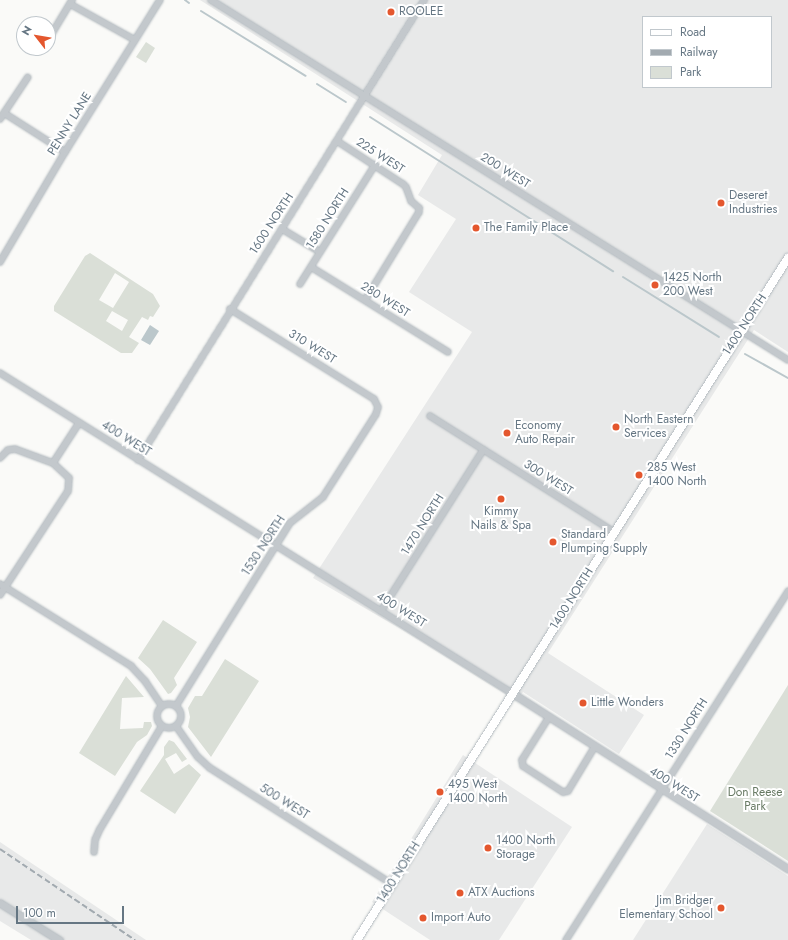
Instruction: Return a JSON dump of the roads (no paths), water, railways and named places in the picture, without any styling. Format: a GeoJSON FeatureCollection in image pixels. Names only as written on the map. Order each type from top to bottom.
{"type":"FeatureCollection","features":[{"type":"Feature","properties":{"kind":"main road","name":"1400 NORTH"},"geometry":{"type":"LineString","coordinates":[[357,940],[741,330],[788,258]]}},
{"type":"Feature","properties":{"kind":"street","name":"PENNY LANE"},"geometry":{"type":"LineString","coordinates":[[0,262],[65,152],[160,0]]}},
{"type":"Feature","properties":{"kind":"street","name":"200 WEST"},"geometry":{"type":"LineString","coordinates":[[211,0],[788,360]]}},
{"type":"Feature","properties":{"kind":"street","name":"1600 NORTH"},"geometry":{"type":"LineString","coordinates":[[138,460],[230,309],[282,229],[337,141],[363,96],[424,0]]}},
{"type":"Feature","properties":{"kind":"street"},"geometry":{"type":"LineString","coordinates":[[56,27],[71,2],[135,40]]}},
{"type":"Feature","properties":{"kind":"street"},"geometry":{"type":"LineString","coordinates":[[28,77],[2,116],[65,152]]}},
{"type":"Feature","properties":{"kind":"street","name":"225 WEST"},"geometry":{"type":"LineString","coordinates":[[337,141],[406,187],[411,201],[419,208],[419,212],[365,300]]}},
{"type":"Feature","properties":{"kind":"street","name":"1580 NORTH"},"geometry":{"type":"LineString","coordinates":[[300,284],[375,165]]}},
{"type":"Feature","properties":{"kind":"street"},"geometry":{"type":"LineString","coordinates":[[282,229],[320,252]]}},
{"type":"Feature","properties":{"kind":"street","name":"280 WEST"},"geometry":{"type":"LineString","coordinates":[[311,266],[448,352]]}},
{"type":"Feature","properties":{"kind":"street","name":"310 WEST"},"geometry":{"type":"LineString","coordinates":[[230,309],[374,399],[378,407]]}},
{"type":"Feature","properties":{"kind":"street","name":"400 WEST"},"geometry":{"type":"LineString","coordinates":[[0,373],[512,693],[788,870]]}},
{"type":"Feature","properties":{"kind":"street","name":"1530 NORTH"},"geometry":{"type":"LineString","coordinates":[[176,706],[290,523],[323,497],[376,414],[378,407]]}},
{"type":"Feature","properties":{"kind":"street","name":"300 WEST"},"geometry":{"type":"LineString","coordinates":[[430,416],[614,532]]}},
{"type":"Feature","properties":{"kind":"street"},"geometry":{"type":"LineString","coordinates":[[53,463],[78,423]]}},
{"type":"Feature","properties":{"kind":"street"},"geometry":{"type":"LineString","coordinates":[[0,458],[8,450],[15,449],[53,463],[69,478],[68,491],[0,595]]}},
{"type":"Feature","properties":{"kind":"street","name":"1470 NORTH"},"geometry":{"type":"LineString","coordinates":[[381,611],[483,450]]}},
{"type":"Feature","properties":{"kind":"street"},"geometry":{"type":"LineString","coordinates":[[0,584],[131,666],[145,681],[162,706]]}},
{"type":"Feature","properties":{"kind":"street","name":"1330 NORTH"},"geometry":{"type":"LineString","coordinates":[[566,940],[788,591]]}},
{"type":"Feature","properties":{"kind":"street"},"geometry":{"type":"LineString","coordinates":[[169,704],[176,706],[181,716],[176,726],[169,728],[162,726],[157,716],[162,706],[169,704]]}},
{"type":"Feature","properties":{"kind":"street"},"geometry":{"type":"LineString","coordinates":[[548,717],[522,760],[523,766],[563,792],[568,791],[594,746]]}},
{"type":"Feature","properties":{"kind":"street"},"geometry":{"type":"LineString","coordinates":[[94,852],[95,840],[100,829],[162,726]]}},
{"type":"Feature","properties":{"kind":"street","name":"500 WEST"},"geometry":{"type":"LineString","coordinates":[[176,726],[198,757],[210,768],[392,884]]}},
{"type":"Feature","properties":{"kind":"street"},"geometry":{"type":"LineString","coordinates":[[0,903],[59,940]]}},
{"type":"Feature","properties":{"kind":"waterway"},"geometry":{"type":"LineString","coordinates":[[185,0],[189,3]]}},
{"type":"Feature","properties":{"kind":"waterway"},"geometry":{"type":"LineString","coordinates":[[201,11],[306,76]]}},
{"type":"Feature","properties":{"kind":"waterway"},"geometry":{"type":"LineString","coordinates":[[317,84],[346,102]]}},
{"type":"Feature","properties":{"kind":"waterway"},"geometry":{"type":"LineString","coordinates":[[370,117],[613,271]]}},
{"type":"Feature","properties":{"kind":"waterway"},"geometry":{"type":"LineString","coordinates":[[623,277],[719,337]]}},
{"type":"Feature","properties":{"kind":"waterway"},"geometry":{"type":"LineString","coordinates":[[745,354],[788,378]]}},
{"type":"Feature","properties":{"kind":"railway"},"geometry":{"type":"LineString","coordinates":[[0,849],[135,940]]}},
{"type":"Feature","properties":{"kind":"place","name":"ROOLEE"},"geometry":{"type":"Point","coordinates":[391,12]}},
{"type":"Feature","properties":{"kind":"place","name":"Deseret Industries"},"geometry":{"type":"Point","coordinates":[721,203]}},
{"type":"Feature","properties":{"kind":"place","name":"The Family Place"},"geometry":{"type":"Point","coordinates":[476,228]}},
{"type":"Feature","properties":{"kind":"place","name":"1425 North 200 West"},"geometry":{"type":"Point","coordinates":[655,285]}},
{"type":"Feature","properties":{"kind":"place","name":"North Eastern Services"},"geometry":{"type":"Point","coordinates":[616,427]}},
{"type":"Feature","properties":{"kind":"place","name":"Economy Auto Repair"},"geometry":{"type":"Point","coordinates":[507,433]}},
{"type":"Feature","properties":{"kind":"place","name":"285 West 1400 North"},"geometry":{"type":"Point","coordinates":[639,475]}},
{"type":"Feature","properties":{"kind":"place","name":"Kimmy Nails & Spa"},"geometry":{"type":"Point","coordinates":[501,499]}},
{"type":"Feature","properties":{"kind":"place","name":"Standard Plumping Supply"},"geometry":{"type":"Point","coordinates":[553,542]}},
{"type":"Feature","properties":{"kind":"place","name":"Little Wonders"},"geometry":{"type":"Point","coordinates":[583,703]}},
{"type":"Feature","properties":{"kind":"place","name":"495 West 1400 North"},"geometry":{"type":"Point","coordinates":[440,792]}},
{"type":"Feature","properties":{"kind":"place","name":"1400 North Storage"},"geometry":{"type":"Point","coordinates":[488,848]}},
{"type":"Feature","properties":{"kind":"place","name":"ATX Auctions"},"geometry":{"type":"Point","coordinates":[460,893]}},
{"type":"Feature","properties":{"kind":"place","name":"Jim Bridger Elementary School"},"geometry":{"type":"Point","coordinates":[721,908]}},
{"type":"Feature","properties":{"kind":"place","name":"Import Auto"},"geometry":{"type":"Point","coordinates":[423,918]}},
{"type":"Feature","properties":{"kind":"park label","name":"Don Reese Park"},"geometry":{"type":"Point","coordinates":[755,800]}}]}
